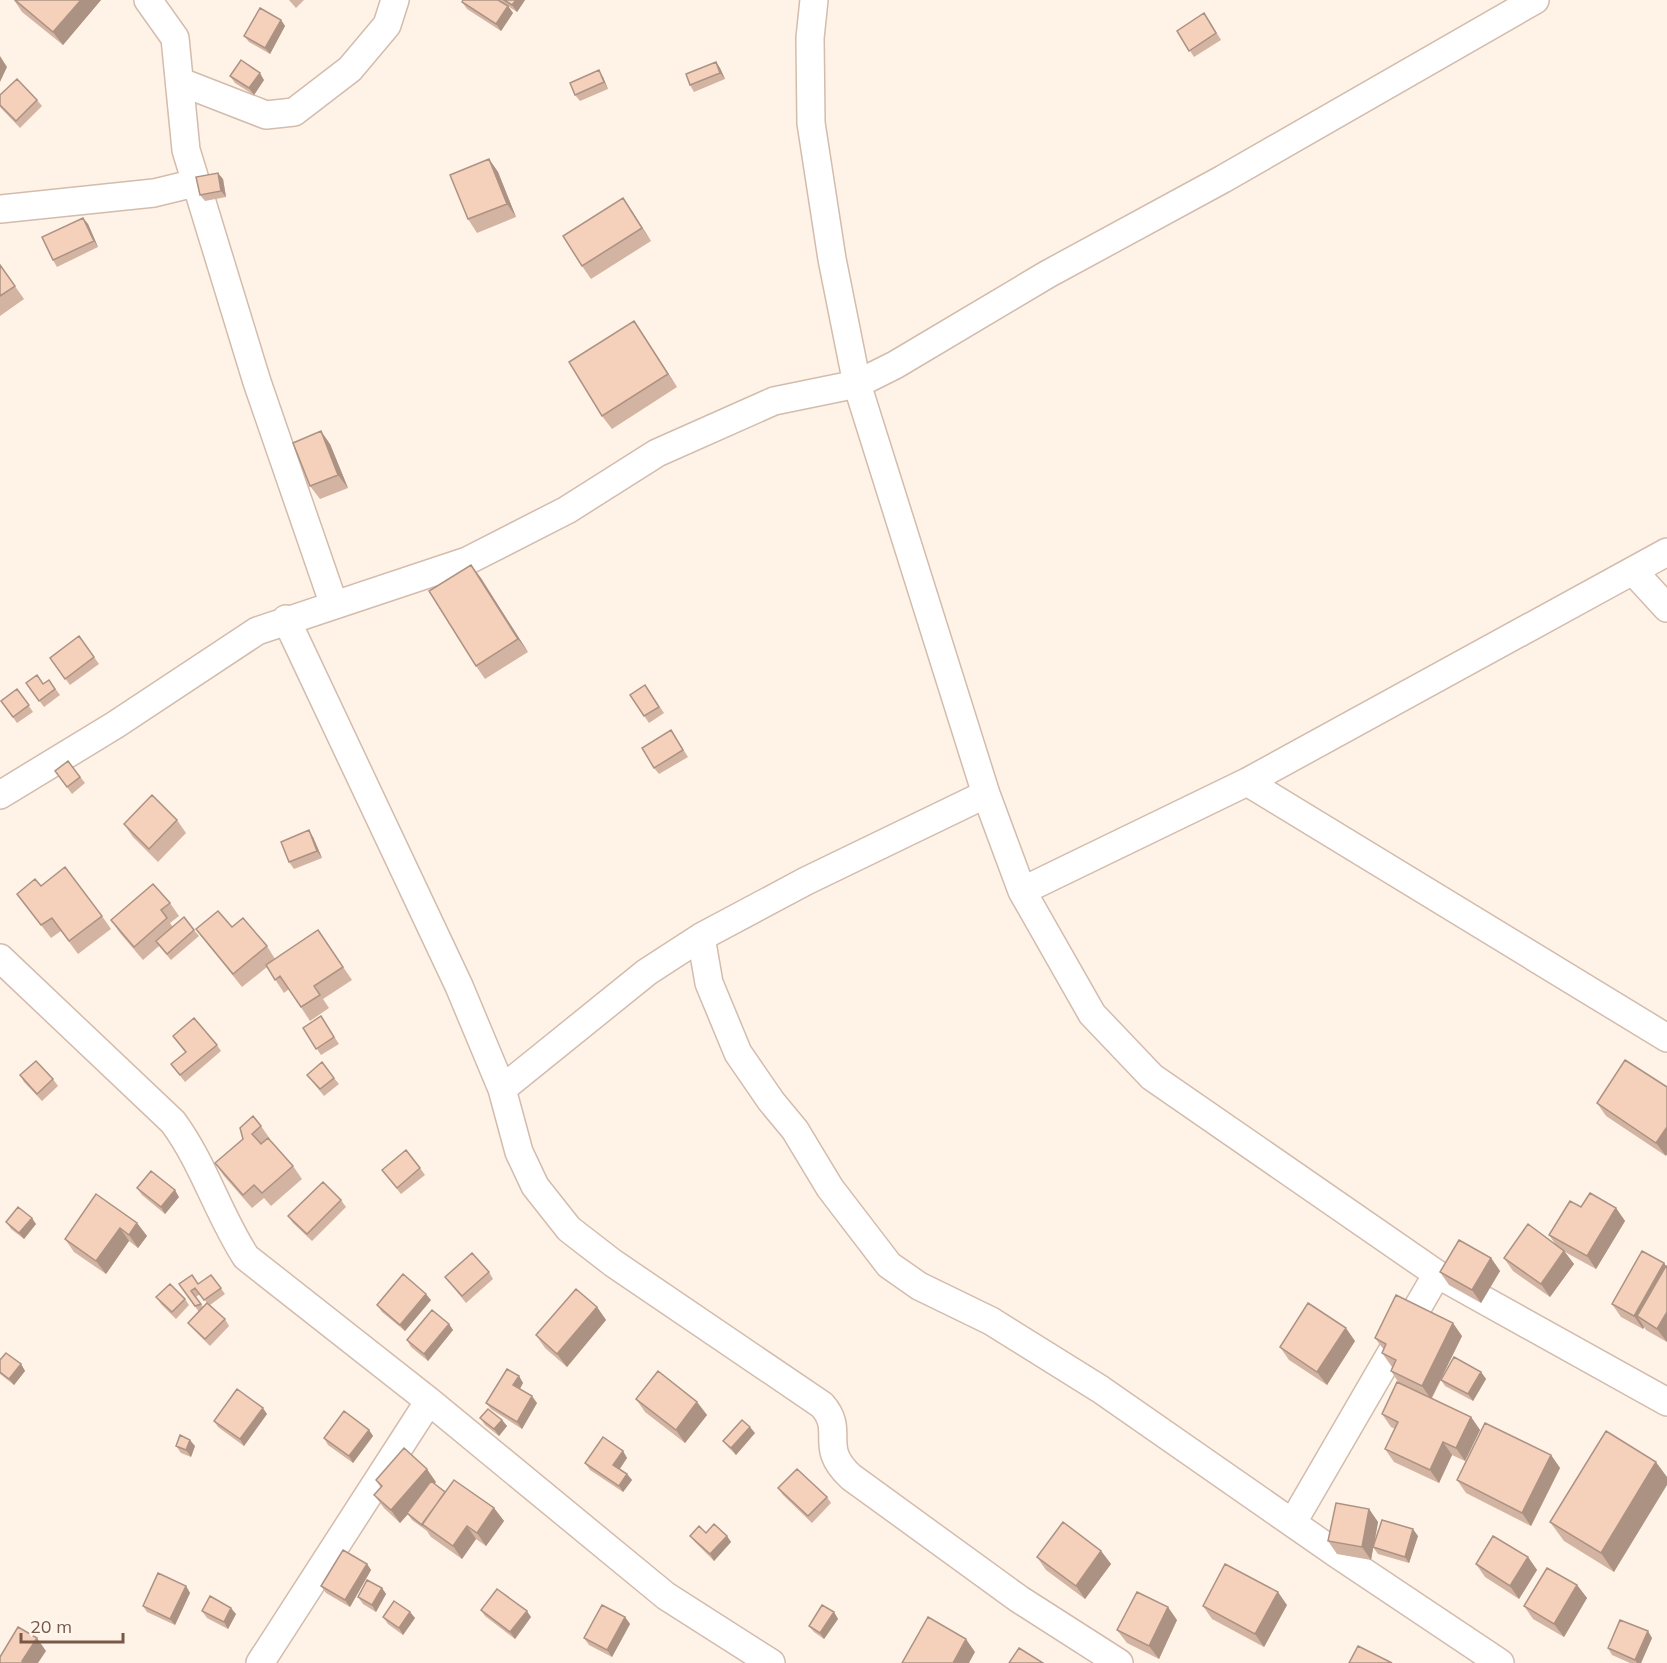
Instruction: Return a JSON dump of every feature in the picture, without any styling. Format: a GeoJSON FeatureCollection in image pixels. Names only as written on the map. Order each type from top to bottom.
{"type":"FeatureCollection","features":[{"type":"Feature","properties":{"kind":"street"},"geometry":{"type":"LineString","coordinates":[[148,0],[175,38],[181,82],[182,122],[195,183],[257,382],[334,605]]}},
{"type":"Feature","properties":{"kind":"street"},"geometry":{"type":"LineString","coordinates":[[181,82],[266,115],[294,112],[350,69],[387,24],[394,0]]}},
{"type":"Feature","properties":{"kind":"street"},"geometry":{"type":"LineString","coordinates":[[814,0],[810,38],[811,123],[832,259],[857,384],[986,794],[1022,891],[1092,1014],[1152,1077],[1437,1274],[1667,1402]]}},
{"type":"Feature","properties":{"kind":"street"},"geometry":{"type":"LineString","coordinates":[[0,795],[115,725],[257,631],[467,561],[567,510],[657,453],[774,401],[857,384],[1535,0]]}},
{"type":"Feature","properties":{"kind":"street"},"geometry":{"type":"LineString","coordinates":[[0,209],[154,193],[195,183]]}},
{"type":"Feature","properties":{"kind":"street"},"geometry":{"type":"LineString","coordinates":[[1022,891],[1247,782],[1667,552]]}},
{"type":"Feature","properties":{"kind":"street"},"geometry":{"type":"LineString","coordinates":[[1634,572],[1667,608]]}},
{"type":"Feature","properties":{"kind":"street"},"geometry":{"type":"LineString","coordinates":[[286,620],[459,986],[502,1089],[519,1152],[535,1186],[569,1229],[613,1263],[822,1405],[831,1415],[832,1450],[838,1465],[851,1477],[1019,1599],[1119,1663]]}},
{"type":"Feature","properties":{"kind":"street"},"geometry":{"type":"LineString","coordinates":[[1247,782],[1667,1038]]}},
{"type":"Feature","properties":{"kind":"street"},"geometry":{"type":"LineString","coordinates":[[502,1089],[647,972],[701,938],[806,881],[986,794]]}},
{"type":"Feature","properties":{"kind":"street"},"geometry":{"type":"LineString","coordinates":[[701,938],[709,983],[738,1053],[771,1101],[795,1130],[830,1188],[889,1265],[920,1286],[991,1321],[1100,1389],[1500,1663]]}},
{"type":"Feature","properties":{"kind":"street"},"geometry":{"type":"LineString","coordinates":[[0,958],[173,1122],[189,1144],[227,1229],[246,1257],[429,1401],[666,1596],[771,1663]]}},
{"type":"Feature","properties":{"kind":"street"},"geometry":{"type":"LineString","coordinates":[[1293,1522],[1437,1274]]}},
{"type":"Feature","properties":{"kind":"street"},"geometry":{"type":"LineString","coordinates":[[260,1663],[429,1401]]}},
{"type":"Feature","properties":{"kind":"building"},"geometry":{"type":"Polygon","coordinates":[[[15,0],[81,0],[53,32],[15,0]]]}},
{"type":"Feature","properties":{"kind":"building"},"geometry":{"type":"Polygon","coordinates":[[[463,0],[498,0],[508,6],[496,24],[462,2],[463,0]]]}},
{"type":"Feature","properties":{"kind":"building"},"geometry":{"type":"Polygon","coordinates":[[[504,0],[516,0],[512,5],[504,0]]]}},
{"type":"Feature","properties":{"kind":"building"},"geometry":{"type":"Polygon","coordinates":[[[260,8],[281,20],[265,48],[244,36],[260,8]]]}},
{"type":"Feature","properties":{"kind":"building"},"geometry":{"type":"Polygon","coordinates":[[[1204,13],[1216,33],[1189,51],[1177,31],[1204,13]]]}},
{"type":"Feature","properties":{"kind":"building"},"geometry":{"type":"Polygon","coordinates":[[[241,60],[260,73],[249,88],[230,76],[241,60]]]}},
{"type":"Feature","properties":{"kind":"building"},"geometry":{"type":"Polygon","coordinates":[[[716,62],[720,73],[690,85],[686,74],[716,62]]]}},
{"type":"Feature","properties":{"kind":"building"},"geometry":{"type":"Polygon","coordinates":[[[599,70],[604,82],[575,95],[570,83],[599,70]]]}},
{"type":"Feature","properties":{"kind":"building"},"geometry":{"type":"Polygon","coordinates":[[[17,79],[37,100],[16,121],[0,105],[0,95],[17,79]]]}},
{"type":"Feature","properties":{"kind":"building"},"geometry":{"type":"Polygon","coordinates":[[[489,159],[507,204],[468,219],[450,175],[489,159]]]}},
{"type":"Feature","properties":{"kind":"building"},"geometry":{"type":"Polygon","coordinates":[[[218,173],[221,191],[200,195],[196,177],[218,173]]]}},
{"type":"Feature","properties":{"kind":"building"},"geometry":{"type":"Polygon","coordinates":[[[623,198],[642,228],[582,266],[563,236],[623,198]]]}},
{"type":"Feature","properties":{"kind":"building"},"geometry":{"type":"Polygon","coordinates":[[[83,218],[94,241],[53,260],[42,237],[83,218]]]}},
{"type":"Feature","properties":{"kind":"building"},"geometry":{"type":"Polygon","coordinates":[[[0,265],[15,286],[0,296],[0,265]]]}},
{"type":"Feature","properties":{"kind":"building"},"geometry":{"type":"Polygon","coordinates":[[[634,321],[668,374],[602,416],[569,362],[634,321]]]}},
{"type":"Feature","properties":{"kind":"building"},"geometry":{"type":"Polygon","coordinates":[[[321,431],[338,475],[310,486],[293,443],[321,431]]]}},
{"type":"Feature","properties":{"kind":"building"},"geometry":{"type":"Polygon","coordinates":[[[471,565],[518,639],[476,666],[429,591],[471,565]]]}},
{"type":"Feature","properties":{"kind":"building"},"geometry":{"type":"Polygon","coordinates":[[[79,636],[94,657],[65,679],[50,658],[79,636]]]}},
{"type":"Feature","properties":{"kind":"building"},"geometry":{"type":"Polygon","coordinates":[[[37,675],[43,684],[49,680],[55,689],[39,701],[26,683],[37,675]]]}},
{"type":"Feature","properties":{"kind":"building"},"geometry":{"type":"Polygon","coordinates":[[[645,685],[659,707],[644,716],[630,695],[645,685]]]}},
{"type":"Feature","properties":{"kind":"building"},"geometry":{"type":"Polygon","coordinates":[[[17,689],[29,705],[13,717],[1,701],[17,689]]]}},
{"type":"Feature","properties":{"kind":"building"},"geometry":{"type":"Polygon","coordinates":[[[671,730],[683,750],[654,768],[642,748],[671,730]]]}},
{"type":"Feature","properties":{"kind":"building"},"geometry":{"type":"Polygon","coordinates":[[[68,761],[80,777],[67,787],[55,771],[68,761]]]}},
{"type":"Feature","properties":{"kind":"building"},"geometry":{"type":"Polygon","coordinates":[[[152,795],[177,820],[149,849],[124,824],[152,795]]]}},
{"type":"Feature","properties":{"kind":"building"},"geometry":{"type":"Polygon","coordinates":[[[309,830],[317,851],[289,862],[281,842],[309,830]]]}},
{"type":"Feature","properties":{"kind":"building"},"geometry":{"type":"Polygon","coordinates":[[[65,867],[102,916],[69,941],[52,918],[41,925],[17,894],[35,879],[41,886],[65,867]]]}},
{"type":"Feature","properties":{"kind":"building"},"geometry":{"type":"Polygon","coordinates":[[[153,884],[170,903],[161,910],[167,918],[134,947],[111,920],[153,884]]]}},
{"type":"Feature","properties":{"kind":"building"},"geometry":{"type":"Polygon","coordinates":[[[218,911],[232,927],[243,918],[267,946],[233,974],[196,929],[218,911]]]}},
{"type":"Feature","properties":{"kind":"building"},"geometry":{"type":"Polygon","coordinates":[[[184,917],[194,930],[167,954],[156,941],[184,917]]]}},
{"type":"Feature","properties":{"kind":"building"},"geometry":{"type":"Polygon","coordinates":[[[318,930],[343,967],[314,986],[320,995],[301,1007],[280,976],[275,980],[266,965],[318,930]]]}},
{"type":"Feature","properties":{"kind":"building"},"geometry":{"type":"Polygon","coordinates":[[[321,1016],[334,1037],[316,1049],[303,1028],[321,1016]]]}},
{"type":"Feature","properties":{"kind":"building"},"geometry":{"type":"Polygon","coordinates":[[[194,1018],[217,1045],[180,1075],[171,1064],[186,1052],[173,1036],[194,1018]]]}},
{"type":"Feature","properties":{"kind":"building"},"geometry":{"type":"Polygon","coordinates":[[[1625,1060],[1667,1087],[1667,1127],[1656,1143],[1597,1103],[1625,1060]]]}},
{"type":"Feature","properties":{"kind":"building"},"geometry":{"type":"Polygon","coordinates":[[[36,1061],[53,1079],[37,1094],[20,1075],[36,1061]]]}},
{"type":"Feature","properties":{"kind":"building"},"geometry":{"type":"Polygon","coordinates":[[[322,1062],[334,1078],[320,1089],[307,1075],[322,1062]]]}},
{"type":"Feature","properties":{"kind":"building"},"geometry":{"type":"Polygon","coordinates":[[[253,1116],[261,1126],[252,1134],[261,1144],[268,1138],[293,1166],[262,1193],[254,1185],[243,1195],[215,1163],[243,1139],[240,1128],[253,1116]]]}},
{"type":"Feature","properties":{"kind":"building"},"geometry":{"type":"Polygon","coordinates":[[[406,1150],[420,1168],[397,1188],[382,1170],[406,1150]]]}},
{"type":"Feature","properties":{"kind":"building"},"geometry":{"type":"Polygon","coordinates":[[[151,1171],[175,1190],[161,1207],[137,1188],[151,1171]]]}},
{"type":"Feature","properties":{"kind":"building"},"geometry":{"type":"Polygon","coordinates":[[[323,1182],[341,1200],[307,1234],[288,1216],[323,1182]]]}},
{"type":"Feature","properties":{"kind":"building"},"geometry":{"type":"Polygon","coordinates":[[[1590,1193],[1616,1208],[1587,1256],[1549,1235],[1570,1201],[1581,1207],[1590,1193]]]}},
{"type":"Feature","properties":{"kind":"building"},"geometry":{"type":"Polygon","coordinates":[[[96,1194],[137,1223],[129,1235],[120,1228],[96,1261],[65,1239],[96,1194]]]}},
{"type":"Feature","properties":{"kind":"building"},"geometry":{"type":"Polygon","coordinates":[[[18,1207],[32,1218],[19,1233],[6,1222],[18,1207]]]}},
{"type":"Feature","properties":{"kind":"building"},"geometry":{"type":"Polygon","coordinates":[[[1528,1224],[1564,1251],[1541,1284],[1504,1258],[1528,1224]]]}},
{"type":"Feature","properties":{"kind":"building"},"geometry":{"type":"Polygon","coordinates":[[[1459,1240],[1491,1258],[1472,1290],[1440,1272],[1459,1240]]]}},
{"type":"Feature","properties":{"kind":"building"},"geometry":{"type":"Polygon","coordinates":[[[1642,1251],[1664,1263],[1634,1316],[1612,1304],[1642,1251]]]}},
{"type":"Feature","properties":{"kind":"building"},"geometry":{"type":"Polygon","coordinates":[[[472,1253],[489,1272],[462,1296],[445,1277],[472,1253]]]}},
{"type":"Feature","properties":{"kind":"building"},"geometry":{"type":"Polygon","coordinates":[[[1666,1266],[1667,1312],[1657,1329],[1637,1316],[1666,1266]]]}},
{"type":"Feature","properties":{"kind":"building"},"geometry":{"type":"Polygon","coordinates":[[[403,1274],[426,1294],[400,1325],[377,1305],[403,1274]]]}},
{"type":"Feature","properties":{"kind":"building"},"geometry":{"type":"Polygon","coordinates":[[[192,1275],[198,1284],[211,1275],[221,1288],[204,1300],[195,1288],[191,1291],[201,1304],[195,1306],[179,1284],[192,1275]]]}},
{"type":"Feature","properties":{"kind":"building"},"geometry":{"type":"Polygon","coordinates":[[[170,1284],[185,1299],[172,1312],[156,1297],[170,1284]]]}},
{"type":"Feature","properties":{"kind":"building"},"geometry":{"type":"Polygon","coordinates":[[[576,1289],[597,1307],[557,1354],[536,1335],[576,1289]]]}},
{"type":"Feature","properties":{"kind":"building"},"geometry":{"type":"Polygon","coordinates":[[[1396,1295],[1453,1323],[1422,1386],[1391,1371],[1396,1360],[1382,1353],[1386,1344],[1375,1338],[1396,1295]]]}},
{"type":"Feature","properties":{"kind":"building"},"geometry":{"type":"Polygon","coordinates":[[[207,1303],[225,1319],[205,1339],[188,1323],[207,1303]]]}},
{"type":"Feature","properties":{"kind":"building"},"geometry":{"type":"Polygon","coordinates":[[[1308,1303],[1346,1328],[1317,1372],[1280,1347],[1308,1303]]]}},
{"type":"Feature","properties":{"kind":"building"},"geometry":{"type":"Polygon","coordinates":[[[432,1310],[449,1324],[424,1354],[407,1340],[432,1310]]]}},
{"type":"Feature","properties":{"kind":"building"},"geometry":{"type":"Polygon","coordinates":[[[6,1353],[21,1364],[9,1379],[0,1372],[0,1360],[6,1353]]]}},
{"type":"Feature","properties":{"kind":"building"},"geometry":{"type":"Polygon","coordinates":[[[1454,1357],[1481,1372],[1468,1394],[1441,1380],[1454,1357]]]}},
{"type":"Feature","properties":{"kind":"building"},"geometry":{"type":"Polygon","coordinates":[[[507,1369],[519,1376],[513,1385],[532,1396],[517,1422],[486,1403],[507,1369]]]}},
{"type":"Feature","properties":{"kind":"building"},"geometry":{"type":"Polygon","coordinates":[[[658,1371],[697,1402],[676,1430],[636,1399],[658,1371]]]}},
{"type":"Feature","properties":{"kind":"building"},"geometry":{"type":"Polygon","coordinates":[[[1397,1382],[1471,1417],[1456,1448],[1443,1442],[1430,1470],[1385,1449],[1398,1422],[1382,1414],[1397,1382]]]}},
{"type":"Feature","properties":{"kind":"building"},"geometry":{"type":"Polygon","coordinates":[[[237,1389],[263,1408],[240,1439],[214,1421],[237,1389]]]}},
{"type":"Feature","properties":{"kind":"building"},"geometry":{"type":"Polygon","coordinates":[[[488,1409],[502,1420],[494,1429],[480,1418],[488,1409]]]}},
{"type":"Feature","properties":{"kind":"building"},"geometry":{"type":"Polygon","coordinates":[[[344,1411],[369,1430],[349,1456],[324,1438],[344,1411]]]}},
{"type":"Feature","properties":{"kind":"building"},"geometry":{"type":"Polygon","coordinates":[[[742,1420],[750,1427],[731,1448],[723,1441],[742,1420]]]}},
{"type":"Feature","properties":{"kind":"building"},"geometry":{"type":"Polygon","coordinates":[[[1485,1423],[1551,1455],[1522,1513],[1457,1480],[1485,1423]]]}},
{"type":"Feature","properties":{"kind":"building"},"geometry":{"type":"Polygon","coordinates":[[[1606,1431],[1656,1462],[1601,1553],[1550,1522],[1606,1431]]]}},
{"type":"Feature","properties":{"kind":"building"},"geometry":{"type":"Polygon","coordinates":[[[180,1435],[190,1440],[186,1450],[176,1446],[180,1435]]]}},
{"type":"Feature","properties":{"kind":"building"},"geometry":{"type":"Polygon","coordinates":[[[603,1437],[623,1451],[613,1465],[627,1474],[619,1486],[585,1463],[603,1437]]]}},
{"type":"Feature","properties":{"kind":"building"},"geometry":{"type":"Polygon","coordinates":[[[404,1448],[427,1469],[391,1510],[374,1495],[382,1486],[376,1480],[404,1448]]]}},
{"type":"Feature","properties":{"kind":"building"},"geometry":{"type":"Polygon","coordinates":[[[797,1469],[827,1497],[808,1516],[778,1488],[797,1469]]]}},
{"type":"Feature","properties":{"kind":"building"},"geometry":{"type":"Polygon","coordinates":[[[454,1480],[494,1508],[477,1533],[467,1526],[453,1546],[422,1524],[454,1480]]]}},
{"type":"Feature","properties":{"kind":"building"},"geometry":{"type":"Polygon","coordinates":[[[431,1481],[445,1492],[422,1525],[407,1513],[431,1481]]]}},
{"type":"Feature","properties":{"kind":"building"},"geometry":{"type":"Polygon","coordinates":[[[1336,1503],[1369,1509],[1362,1547],[1328,1541],[1336,1503]]]}},
{"type":"Feature","properties":{"kind":"building"},"geometry":{"type":"Polygon","coordinates":[[[1382,1520],[1413,1529],[1405,1557],[1373,1547],[1382,1520]]]}},
{"type":"Feature","properties":{"kind":"building"},"geometry":{"type":"Polygon","coordinates":[[[1063,1522],[1101,1551],[1076,1586],[1037,1557],[1063,1522]]]}},
{"type":"Feature","properties":{"kind":"building"},"geometry":{"type":"Polygon","coordinates":[[[714,1524],[727,1536],[710,1554],[690,1536],[699,1526],[706,1533],[714,1524]]]}},
{"type":"Feature","properties":{"kind":"building"},"geometry":{"type":"Polygon","coordinates":[[[1493,1536],[1528,1557],[1510,1586],[1476,1564],[1493,1536]]]}},
{"type":"Feature","properties":{"kind":"building"},"geometry":{"type":"Polygon","coordinates":[[[343,1550],[367,1564],[345,1600],[321,1586],[343,1550]]]}},
{"type":"Feature","properties":{"kind":"building"},"geometry":{"type":"Polygon","coordinates":[[[1225,1564],[1278,1592],[1255,1634],[1203,1606],[1225,1564]]]}},
{"type":"Feature","properties":{"kind":"building"},"geometry":{"type":"Polygon","coordinates":[[[1547,1568],[1577,1585],[1554,1624],[1524,1606],[1547,1568]]]}},
{"type":"Feature","properties":{"kind":"building"},"geometry":{"type":"Polygon","coordinates":[[[158,1573],[186,1586],[170,1619],[143,1606],[158,1573]]]}},
{"type":"Feature","properties":{"kind":"building"},"geometry":{"type":"Polygon","coordinates":[[[367,1580],[382,1588],[372,1605],[358,1597],[367,1580]]]}},
{"type":"Feature","properties":{"kind":"building"},"geometry":{"type":"Polygon","coordinates":[[[497,1589],[527,1611],[510,1632],[481,1610],[497,1589]]]}},
{"type":"Feature","properties":{"kind":"building"},"geometry":{"type":"Polygon","coordinates":[[[1137,1592],[1168,1607],[1149,1646],[1117,1630],[1137,1592]]]}},
{"type":"Feature","properties":{"kind":"building"},"geometry":{"type":"Polygon","coordinates":[[[210,1596],[231,1608],[224,1622],[202,1611],[210,1596]]]}},
{"type":"Feature","properties":{"kind":"building"},"geometry":{"type":"Polygon","coordinates":[[[394,1601],[410,1612],[399,1628],[383,1617],[394,1601]]]}},
{"type":"Feature","properties":{"kind":"building"},"geometry":{"type":"Polygon","coordinates":[[[602,1605],[625,1617],[607,1650],[584,1638],[602,1605]]]}},
{"type":"Feature","properties":{"kind":"building"},"geometry":{"type":"Polygon","coordinates":[[[822,1605],[834,1612],[820,1633],[809,1626],[822,1605]]]}},
{"type":"Feature","properties":{"kind":"building"},"geometry":{"type":"Polygon","coordinates":[[[928,1617],[966,1639],[953,1663],[902,1663],[928,1617]]]}},
{"type":"Feature","properties":{"kind":"building"},"geometry":{"type":"Polygon","coordinates":[[[1620,1620],[1648,1631],[1635,1660],[1608,1648],[1620,1620]]]}},
{"type":"Feature","properties":{"kind":"building"},"geometry":{"type":"Polygon","coordinates":[[[18,1627],[37,1638],[22,1661],[25,1663],[0,1663],[0,1657],[18,1627]]]}},
{"type":"Feature","properties":{"kind":"building"},"geometry":{"type":"Polygon","coordinates":[[[1358,1646],[1392,1663],[1349,1663],[1358,1646]]]}},
{"type":"Feature","properties":{"kind":"building"},"geometry":{"type":"Polygon","coordinates":[[[1019,1648],[1043,1663],[1009,1663],[1019,1648]]]}}]}
